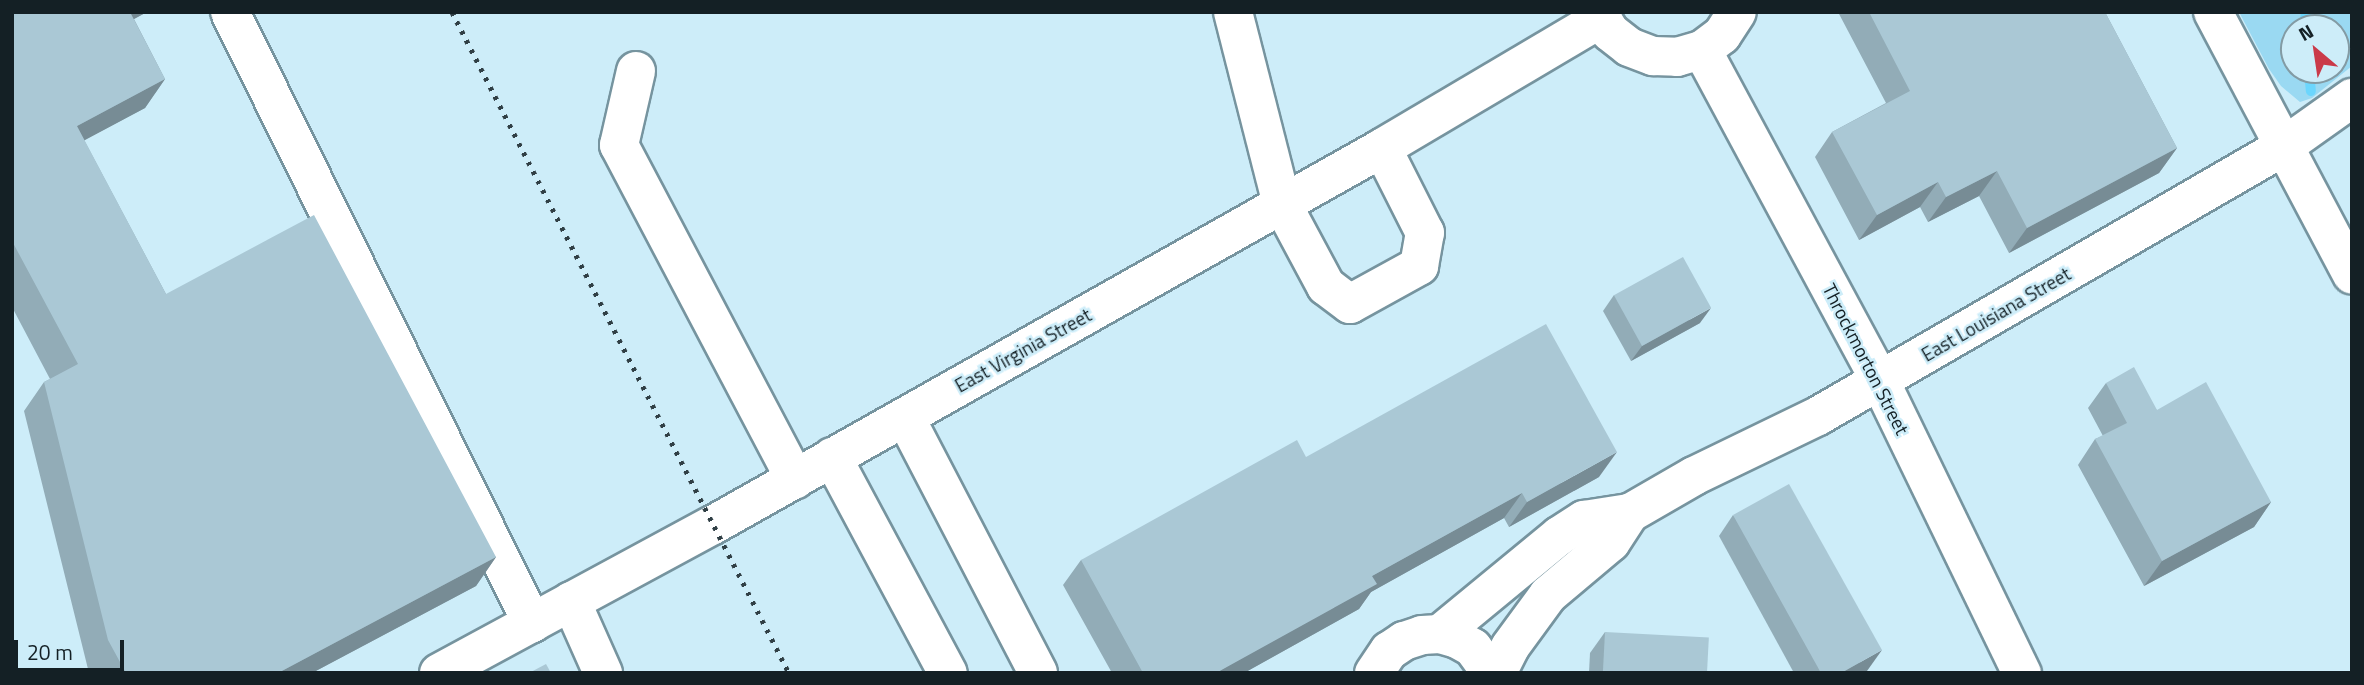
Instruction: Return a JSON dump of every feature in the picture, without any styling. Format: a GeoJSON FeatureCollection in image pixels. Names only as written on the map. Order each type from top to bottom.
{"type":"FeatureCollection","features":[{"type":"Feature","properties":{"kind":"street"},"geometry":{"type":"LineString","coordinates":[[230,12],[532,623]]}},
{"type":"Feature","properties":{"kind":"street"},"geometry":{"type":"LineString","coordinates":[[1233,12],[1282,204],[1326,286],[1350,304],[1419,266],[1425,233],[1382,148]]}},
{"type":"Feature","properties":{"kind":"street"},"geometry":{"type":"LineString","coordinates":[[1600,15],[1610,32],[1629,47],[1653,56],[1677,57],[1702,50],[1722,35],[1737,12]]}},
{"type":"Feature","properties":{"kind":"street"},"geometry":{"type":"LineString","coordinates":[[2213,12],[2352,274]]}},
{"type":"Feature","properties":{"kind":"street","name":"East Virginia Street"},"geometry":{"type":"LineString","coordinates":[[439,673],[795,479],[1382,148],[1600,15]]}},
{"type":"Feature","properties":{"kind":"street","name":"Throckmorton Street"},"geometry":{"type":"LineString","coordinates":[[1702,50],[1880,382],[2022,673]]}},
{"type":"Feature","properties":{"kind":"street"},"geometry":{"type":"LineString","coordinates":[[636,71],[619,145],[795,479]]}},
{"type":"Feature","properties":{"kind":"street","name":"East Louisiana Street"},"geometry":{"type":"LineString","coordinates":[[1440,634],[1559,536],[1584,520],[1630,513],[1694,476],[1818,416],[1880,382],[2283,148],[2352,98]]}},
{"type":"Feature","properties":{"kind":"street"},"geometry":{"type":"LineString","coordinates":[[905,417],[1038,673]]}},
{"type":"Feature","properties":{"kind":"street"},"geometry":{"type":"LineString","coordinates":[[832,457],[948,673]]}},
{"type":"Feature","properties":{"kind":"street","name":"East Louisiana Street"},"geometry":{"type":"LineString","coordinates":[[1497,673],[1510,647],[1548,596],[1611,542],[1630,513]]}},
{"type":"Feature","properties":{"kind":"street"},"geometry":{"type":"LineString","coordinates":[[571,601],[603,673]]}},
{"type":"Feature","properties":{"kind":"street"},"geometry":{"type":"LineString","coordinates":[[1367,670],[1404,641],[1422,635],[1440,634],[1473,648],[1491,673]]}},
{"type":"Feature","properties":{"kind":"shaded area"},"geometry":{"type":"Polygon","coordinates":[[[2239,12],[2352,12],[2350,68],[2350,14],[2280,14],[2280,84],[2330,84],[2312,98],[2300,102],[2281,86],[2239,12]]]}},
{"type":"Feature","properties":{"kind":"building"},"geometry":{"type":"Polygon","coordinates":[[[12,12],[130,12],[165,79],[77,126],[166,294],[314,215],[496,557],[278,673],[126,673],[108,640],[44,382],[78,364],[12,241],[12,12]]]}},
{"type":"Feature","properties":{"kind":"building"},"geometry":{"type":"Polygon","coordinates":[[[1869,12],[2105,12],[2177,148],[2027,228],[1997,171],[1946,197],[1938,182],[1877,215],[1832,132],[1910,91],[1869,12]]]}},
{"type":"Feature","properties":{"kind":"building"},"geometry":{"type":"Polygon","coordinates":[[[1683,257],[1711,308],[1642,346],[1614,295],[1683,257]]]}},
{"type":"Feature","properties":{"kind":"building"},"geometry":{"type":"Polygon","coordinates":[[[1546,324],[1617,452],[1527,502],[1522,493],[1372,576],[1377,584],[1216,673],[1143,673],[1081,560],[1297,440],[1306,457],[1546,324]]]}},
{"type":"Feature","properties":{"kind":"building"},"geometry":{"type":"Polygon","coordinates":[[[2134,367],[2157,410],[2206,382],[2271,502],[2162,561],[2095,439],[2127,423],[2106,383],[2134,367]]]}},
{"type":"Feature","properties":{"kind":"building"},"geometry":{"type":"Polygon","coordinates":[[[1789,484],[1882,650],[1841,673],[1821,673],[1733,515],[1789,484]]]}},
{"type":"Feature","properties":{"kind":"building"},"geometry":{"type":"Polygon","coordinates":[[[1605,632],[1709,637],[1707,673],[1603,673],[1605,632]]]}},
{"type":"Feature","properties":{"kind":"building"},"geometry":{"type":"Polygon","coordinates":[[[546,664],[551,673],[529,673],[546,664]]]}},
{"type":"Feature","properties":{"kind":"waterway"},"geometry":{"type":"LineString","coordinates":[[2310,84],[2311,91]]}},
{"type":"Feature","properties":{"kind":"railway"},"geometry":{"type":"LineString","coordinates":[[452,12],[789,673]]}}]}
